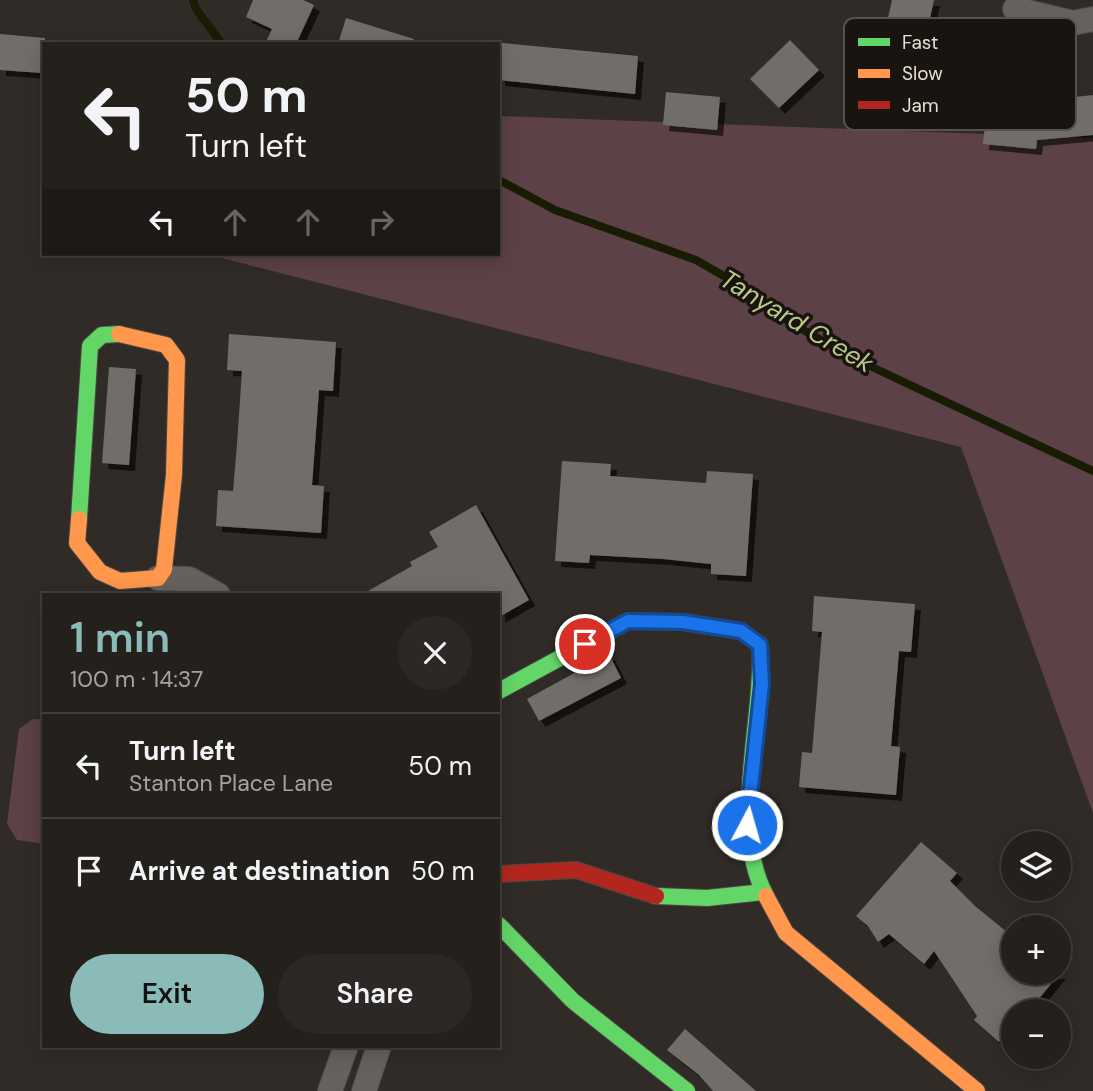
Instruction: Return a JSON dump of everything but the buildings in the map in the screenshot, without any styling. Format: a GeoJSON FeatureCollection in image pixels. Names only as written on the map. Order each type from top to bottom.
{"type":"FeatureCollection","features":[{"type":"Feature","properties":{"kind":"street"},"geometry":{"type":"LineString","coordinates":[[1015,9],[1052,18]]}},
{"type":"Feature","properties":{"kind":"street"},"geometry":{"type":"LineString","coordinates":[[158,578],[164,569],[174,475],[177,360],[166,345],[119,334],[103,335],[90,346],[77,543],[90,567],[113,579],[139,583],[158,578],[189,579],[214,593]]}},
{"type":"Feature","properties":{"kind":"street"},"geometry":{"type":"LineString","coordinates":[[500,690],[628,621],[683,622],[741,631],[760,645],[762,684],[747,825],[757,879],[786,933],[977,1091]]}},
{"type":"Feature","properties":{"kind":"street"},"geometry":{"type":"LineString","coordinates":[[500,874],[532,870],[571,870],[599,876],[634,891],[669,897],[764,892]]}},
{"type":"Feature","properties":{"kind":"street"},"geometry":{"type":"LineString","coordinates":[[500,926],[573,1001],[687,1091]]}},
{"type":"Feature","properties":{"kind":"street"},"geometry":{"type":"LineString","coordinates":[[330,1091],[345,1048]]}},
{"type":"Feature","properties":{"kind":"street"},"geometry":{"type":"LineString","coordinates":[[364,1091],[378,1048]]}},
{"type":"Feature","properties":{"kind":"shaded area"},"geometry":{"type":"Polygon","coordinates":[[[500,116],[1093,138],[1093,813],[961,447],[214,256],[500,256],[500,116]]]}},
{"type":"Feature","properties":{"kind":"shaded area"},"geometry":{"type":"Polygon","coordinates":[[[33,719],[42,720],[42,844],[17,840],[7,824],[19,729],[33,719]]]}},
{"type":"Feature","properties":{"kind":"waterway","name":"Tanyard Creek"},"geometry":{"type":"LineString","coordinates":[[193,0],[196,9],[221,42]]}},
{"type":"Feature","properties":{"kind":"waterway","name":"Tanyard Creek"},"geometry":{"type":"LineString","coordinates":[[500,181],[555,210],[696,260],[729,279],[789,322],[855,359],[1093,471]]}},
{"type":"Feature","properties":{"kind":"traffic: fast"},"geometry":{"type":"LineString","coordinates":[[79,519],[90,346],[102,335],[119,334]]}},
{"type":"Feature","properties":{"kind":"traffic: fast"},"geometry":{"type":"LineString","coordinates":[[500,690],[628,621],[683,622],[741,631],[760,645],[749,807],[755,869],[766,896]]}},
{"type":"Feature","properties":{"kind":"traffic: fast"},"geometry":{"type":"LineString","coordinates":[[656,896],[707,898],[764,892]]}},
{"type":"Feature","properties":{"kind":"traffic: fast"},"geometry":{"type":"LineString","coordinates":[[500,926],[573,1001],[687,1091]]}},
{"type":"Feature","properties":{"kind":"traffic: slow"},"geometry":{"type":"LineString","coordinates":[[79,519],[77,543],[100,572],[120,581],[158,578],[164,569],[174,475],[177,360],[166,345],[119,334]]}},
{"type":"Feature","properties":{"kind":"traffic: slow"},"geometry":{"type":"LineString","coordinates":[[766,896],[786,933],[977,1091]]}},
{"type":"Feature","properties":{"kind":"traffic: jam"},"geometry":{"type":"LineString","coordinates":[[500,874],[576,870],[656,896]]}},
{"type":"Feature","properties":{"kind":"route"},"geometry":{"type":"LineString","coordinates":[[585,644],[628,621],[683,622],[741,631],[760,645],[762,684],[747,825]]}}]}
